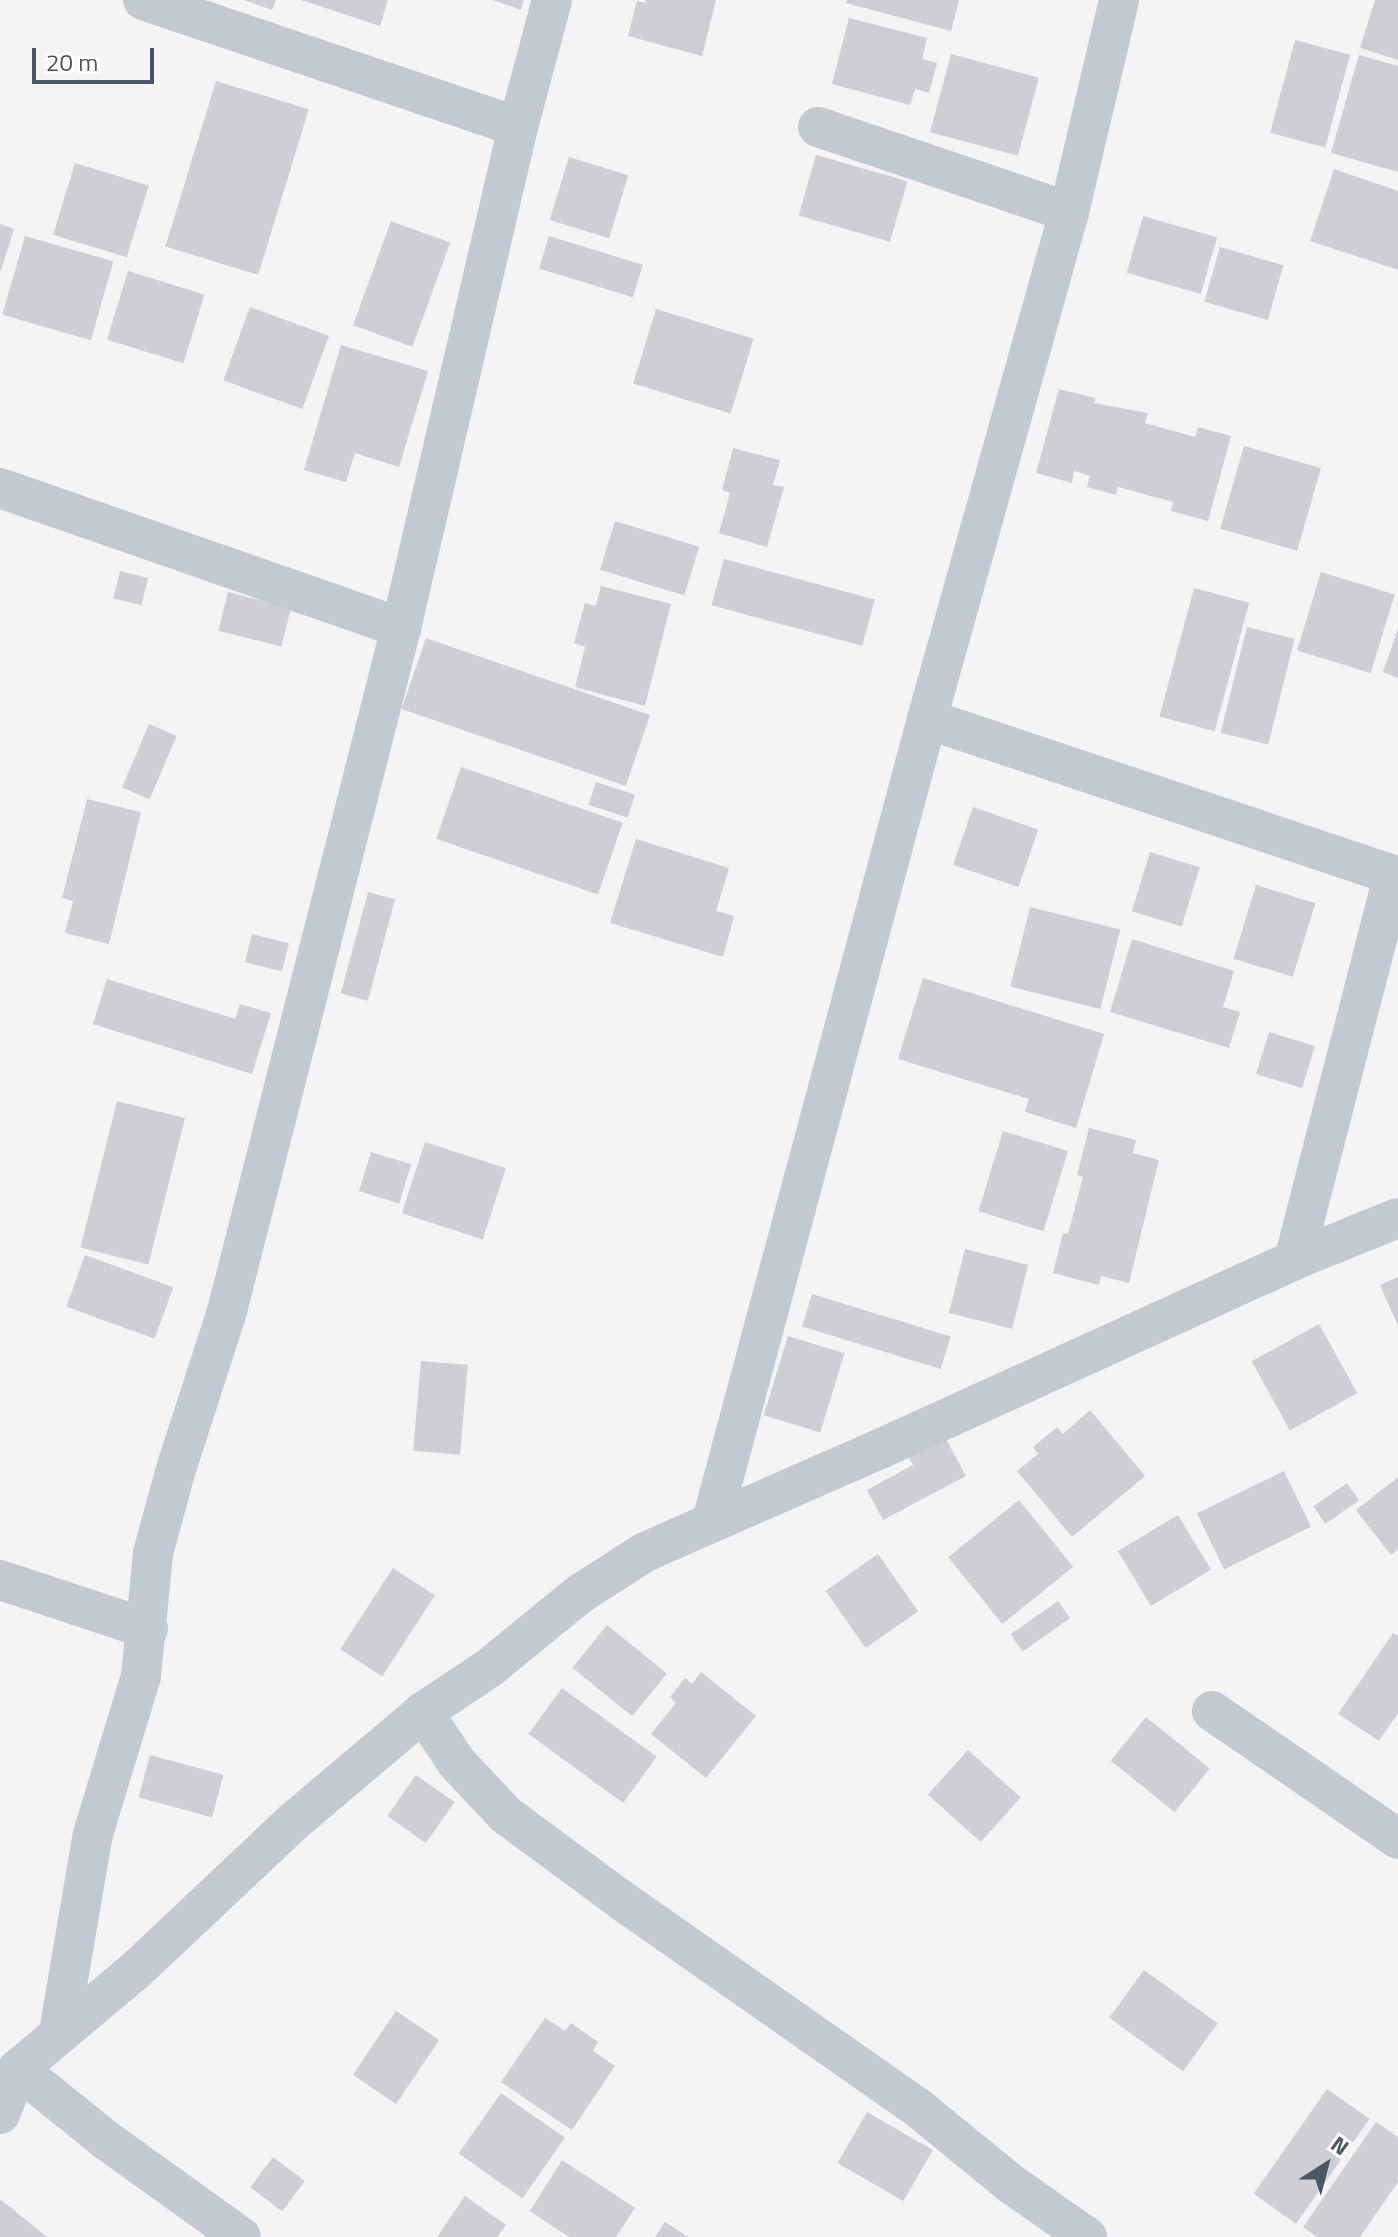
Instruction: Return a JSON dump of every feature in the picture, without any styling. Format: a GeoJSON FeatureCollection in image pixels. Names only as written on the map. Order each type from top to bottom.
{"type":"FeatureCollection","features":[{"type":"Feature","properties":{"kind":"street"},"geometry":{"type":"LineString","coordinates":[[143,0],[518,127]]}},
{"type":"Feature","properties":{"kind":"street"},"geometry":{"type":"LineString","coordinates":[[59,2032],[93,1834],[141,1676],[148,1629],[153,1553],[176,1469],[227,1311],[401,628],[518,127],[552,0]]}},
{"type":"Feature","properties":{"kind":"street"},"geometry":{"type":"LineString","coordinates":[[712,1521],[927,719],[1069,212],[1119,0]]}},
{"type":"Feature","properties":{"kind":"street"},"geometry":{"type":"LineString","coordinates":[[818,127],[1069,212]]}},
{"type":"Feature","properties":{"kind":"street"},"geometry":{"type":"LineString","coordinates":[[0,488],[401,628]]}},
{"type":"Feature","properties":{"kind":"street"},"geometry":{"type":"LineString","coordinates":[[927,719],[1396,877],[1294,1260]]}},
{"type":"Feature","properties":{"kind":"street"},"geometry":{"type":"LineString","coordinates":[[0,2114],[18,2069],[59,2032],[94,2007],[293,1822],[423,1712],[489,1668],[581,1593],[645,1552],[712,1521],[882,1448],[1294,1260],[1398,1218]]}},
{"type":"Feature","properties":{"kind":"street"},"geometry":{"type":"LineString","coordinates":[[0,1580],[148,1629]]}},
{"type":"Feature","properties":{"kind":"street"},"geometry":{"type":"LineString","coordinates":[[1212,1711],[1398,1839]]}},
{"type":"Feature","properties":{"kind":"street"},"geometry":{"type":"LineString","coordinates":[[423,1712],[457,1763],[516,1823],[917,2107],[1011,2184],[1087,2237]]}},
{"type":"Feature","properties":{"kind":"street"},"geometry":{"type":"LineString","coordinates":[[18,2069],[106,2140],[241,2237]]}},
{"type":"Feature","properties":{"kind":"building"},"geometry":{"type":"Polygon","coordinates":[[[244,0],[276,0],[272,10],[244,0]]]}},
{"type":"Feature","properties":{"kind":"building"},"geometry":{"type":"Polygon","coordinates":[[[301,0],[388,0],[380,26],[301,0]]]}},
{"type":"Feature","properties":{"kind":"building"},"geometry":{"type":"Polygon","coordinates":[[[493,0],[524,0],[521,10],[493,0]]]}},
{"type":"Feature","properties":{"kind":"building"},"geometry":{"type":"Polygon","coordinates":[[[646,0],[716,0],[702,56],[628,36],[637,1],[646,3],[646,0]]]}},
{"type":"Feature","properties":{"kind":"building"},"geometry":{"type":"Polygon","coordinates":[[[847,0],[959,0],[951,31],[846,3],[847,0]]]}},
{"type":"Feature","properties":{"kind":"building"},"geometry":{"type":"Polygon","coordinates":[[[1375,0],[1398,0],[1398,60],[1360,48],[1375,0]]]}},
{"type":"Feature","properties":{"kind":"building"},"geometry":{"type":"Polygon","coordinates":[[[849,18],[927,38],[922,59],[937,63],[929,93],[915,89],[910,105],[832,84],[849,18]]]}},
{"type":"Feature","properties":{"kind":"building"},"geometry":{"type":"Polygon","coordinates":[[[1295,40],[1350,55],[1325,147],[1270,133],[1295,40]]]}},
{"type":"Feature","properties":{"kind":"building"},"geometry":{"type":"Polygon","coordinates":[[[951,54],[1039,78],[1018,156],[930,132],[951,54]]]}},
{"type":"Feature","properties":{"kind":"building"},"geometry":{"type":"Polygon","coordinates":[[[1359,55],[1398,66],[1398,172],[1331,153],[1359,55]]]}},
{"type":"Feature","properties":{"kind":"building"},"geometry":{"type":"Polygon","coordinates":[[[216,81],[309,109],[258,275],[165,246],[216,81]]]}},
{"type":"Feature","properties":{"kind":"building"},"geometry":{"type":"Polygon","coordinates":[[[816,155],[907,181],[890,242],[799,216],[816,155]]]}},
{"type":"Feature","properties":{"kind":"building"},"geometry":{"type":"Polygon","coordinates":[[[569,157],[628,175],[609,238],[550,220],[569,157]]]}},
{"type":"Feature","properties":{"kind":"building"},"geometry":{"type":"Polygon","coordinates":[[[75,163],[149,186],[127,257],[53,235],[75,163]]]}},
{"type":"Feature","properties":{"kind":"building"},"geometry":{"type":"Polygon","coordinates":[[[1334,169],[1398,191],[1398,270],[1310,241],[1334,169]]]}},
{"type":"Feature","properties":{"kind":"building"},"geometry":{"type":"Polygon","coordinates":[[[1143,216],[1217,237],[1201,294],[1127,273],[1143,216]]]}},
{"type":"Feature","properties":{"kind":"building"},"geometry":{"type":"Polygon","coordinates":[[[391,221],[450,243],[412,347],[353,325],[391,221]]]}},
{"type":"Feature","properties":{"kind":"building"},"geometry":{"type":"Polygon","coordinates":[[[0,224],[14,229],[1,270],[0,270],[0,224]]]}},
{"type":"Feature","properties":{"kind":"building"},"geometry":{"type":"Polygon","coordinates":[[[25,236],[113,261],[91,340],[2,315],[25,236]]]}},
{"type":"Feature","properties":{"kind":"building"},"geometry":{"type":"Polygon","coordinates":[[[549,236],[643,265],[633,297],[539,269],[549,236]]]}},
{"type":"Feature","properties":{"kind":"building"},"geometry":{"type":"Polygon","coordinates":[[[1220,247],[1283,265],[1268,320],[1204,302],[1220,247]]]}},
{"type":"Feature","properties":{"kind":"building"},"geometry":{"type":"Polygon","coordinates":[[[128,271],[205,294],[183,363],[107,340],[128,271]]]}},
{"type":"Feature","properties":{"kind":"building"},"geometry":{"type":"Polygon","coordinates":[[[250,307],[329,336],[302,409],[223,380],[250,307]]]}},
{"type":"Feature","properties":{"kind":"building"},"geometry":{"type":"Polygon","coordinates":[[[656,309],[754,339],[731,413],[633,384],[656,309]]]}},
{"type":"Feature","properties":{"kind":"building"},"geometry":{"type":"Polygon","coordinates":[[[341,345],[428,371],[399,467],[355,453],[346,482],[304,470],[341,345]]]}},
{"type":"Feature","properties":{"kind":"building"},"geometry":{"type":"Polygon","coordinates":[[[1059,389],[1095,398],[1094,403],[1148,413],[1145,423],[1195,437],[1198,427],[1231,436],[1208,521],[1171,511],[1173,502],[1118,487],[1116,495],[1087,487],[1090,476],[1074,471],[1072,483],[1036,473],[1059,389]]]}},
{"type":"Feature","properties":{"kind":"building"},"geometry":{"type":"Polygon","coordinates":[[[1244,446],[1321,468],[1297,551],[1220,529],[1244,446]]]}},
{"type":"Feature","properties":{"kind":"building"},"geometry":{"type":"Polygon","coordinates":[[[733,448],[780,460],[773,485],[784,487],[767,547],[719,533],[730,493],[722,490],[733,448]]]}},
{"type":"Feature","properties":{"kind":"building"},"geometry":{"type":"Polygon","coordinates":[[[615,521],[699,547],[684,596],[600,570],[615,521]]]}},
{"type":"Feature","properties":{"kind":"building"},"geometry":{"type":"Polygon","coordinates":[[[724,559],[875,599],[862,646],[712,605],[724,559]]]}},
{"type":"Feature","properties":{"kind":"building"},"geometry":{"type":"Polygon","coordinates":[[[120,571],[148,578],[141,605],[113,598],[120,571]]]}},
{"type":"Feature","properties":{"kind":"building"},"geometry":{"type":"Polygon","coordinates":[[[1321,572],[1395,595],[1371,673],[1297,650],[1321,572]]]}},
{"type":"Feature","properties":{"kind":"building"},"geometry":{"type":"Polygon","coordinates":[[[601,586],[671,604],[645,706],[575,687],[585,647],[574,643],[585,603],[596,606],[601,586]]]}},
{"type":"Feature","properties":{"kind":"building"},"geometry":{"type":"Polygon","coordinates":[[[1194,588],[1249,603],[1215,731],[1160,716],[1194,588]]]}},
{"type":"Feature","properties":{"kind":"building"},"geometry":{"type":"Polygon","coordinates":[[[228,592],[291,608],[281,647],[218,631],[228,592]]]}},
{"type":"Feature","properties":{"kind":"building"},"geometry":{"type":"Polygon","coordinates":[[[1247,627],[1295,639],[1268,745],[1221,733],[1247,627]]]}},
{"type":"Feature","properties":{"kind":"building"},"geometry":{"type":"Polygon","coordinates":[[[1398,629],[1398,678],[1383,672],[1398,629]]]}},
{"type":"Feature","properties":{"kind":"building"},"geometry":{"type":"Polygon","coordinates":[[[426,638],[650,715],[626,786],[402,709],[426,638]]]}},
{"type":"Feature","properties":{"kind":"building"},"geometry":{"type":"Polygon","coordinates":[[[149,724],[177,736],[150,799],[122,788],[149,724]]]}},
{"type":"Feature","properties":{"kind":"building"},"geometry":{"type":"Polygon","coordinates":[[[461,767],[623,823],[598,895],[436,839],[461,767]]]}},
{"type":"Feature","properties":{"kind":"building"},"geometry":{"type":"Polygon","coordinates":[[[596,782],[635,795],[628,817],[589,805],[596,782]]]}},
{"type":"Feature","properties":{"kind":"building"},"geometry":{"type":"Polygon","coordinates":[[[87,799],[141,812],[109,944],[65,933],[73,901],[62,898],[87,799]]]}},
{"type":"Feature","properties":{"kind":"building"},"geometry":{"type":"Polygon","coordinates":[[[973,807],[1038,829],[1018,887],[953,865],[973,807]]]}},
{"type":"Feature","properties":{"kind":"building"},"geometry":{"type":"Polygon","coordinates":[[[636,839],[729,868],[716,911],[734,916],[723,957],[610,923],[636,839]]]}},
{"type":"Feature","properties":{"kind":"building"},"geometry":{"type":"Polygon","coordinates":[[[1150,852],[1200,867],[1182,926],[1132,911],[1150,852]]]}},
{"type":"Feature","properties":{"kind":"building"},"geometry":{"type":"Polygon","coordinates":[[[1256,885],[1315,903],[1293,977],[1233,959],[1256,885]]]}},
{"type":"Feature","properties":{"kind":"building"},"geometry":{"type":"Polygon","coordinates":[[[368,892],[395,899],[368,1001],[341,993],[368,892]]]}},
{"type":"Feature","properties":{"kind":"building"},"geometry":{"type":"Polygon","coordinates":[[[1030,907],[1120,929],[1100,1009],[1010,987],[1030,907]]]}},
{"type":"Feature","properties":{"kind":"building"},"geometry":{"type":"Polygon","coordinates":[[[252,934],[289,943],[282,971],[245,962],[252,934]]]}},
{"type":"Feature","properties":{"kind":"building"},"geometry":{"type":"Polygon","coordinates":[[[1132,939],[1234,971],[1223,1007],[1240,1012],[1229,1048],[1110,1012],[1132,939]]]}},
{"type":"Feature","properties":{"kind":"building"},"geometry":{"type":"Polygon","coordinates":[[[923,978],[1104,1034],[1076,1128],[1025,1112],[1029,1099],[898,1059],[923,978]]]}},
{"type":"Feature","properties":{"kind":"building"},"geometry":{"type":"Polygon","coordinates":[[[107,979],[235,1019],[240,1004],[271,1013],[252,1074],[93,1024],[107,979]]]}},
{"type":"Feature","properties":{"kind":"building"},"geometry":{"type":"Polygon","coordinates":[[[1269,1032],[1315,1046],[1302,1088],[1256,1074],[1269,1032]]]}},
{"type":"Feature","properties":{"kind":"building"},"geometry":{"type":"Polygon","coordinates":[[[117,1101],[185,1118],[148,1264],[80,1248],[117,1101]]]}},
{"type":"Feature","properties":{"kind":"building"},"geometry":{"type":"Polygon","coordinates":[[[1089,1128],[1136,1140],[1133,1153],[1159,1160],[1129,1283],[1101,1276],[1099,1285],[1053,1273],[1063,1233],[1068,1234],[1083,1177],[1077,1175],[1089,1128]]]}},
{"type":"Feature","properties":{"kind":"building"},"geometry":{"type":"Polygon","coordinates":[[[1003,1131],[1068,1151],[1043,1231],[978,1211],[1003,1131]]]}},
{"type":"Feature","properties":{"kind":"building"},"geometry":{"type":"Polygon","coordinates":[[[425,1142],[506,1168],[483,1240],[402,1213],[425,1142]]]}},
{"type":"Feature","properties":{"kind":"building"},"geometry":{"type":"Polygon","coordinates":[[[371,1152],[411,1164],[399,1203],[359,1191],[371,1152]]]}},
{"type":"Feature","properties":{"kind":"building"},"geometry":{"type":"Polygon","coordinates":[[[965,1249],[1028,1265],[1012,1329],[949,1313],[965,1249]]]}},
{"type":"Feature","properties":{"kind":"building"},"geometry":{"type":"Polygon","coordinates":[[[85,1255],[173,1287],[155,1339],[66,1307],[85,1255]]]}},
{"type":"Feature","properties":{"kind":"building"},"geometry":{"type":"Polygon","coordinates":[[[1398,1277],[1398,1326],[1380,1285],[1398,1277]]]}},
{"type":"Feature","properties":{"kind":"building"},"geometry":{"type":"Polygon","coordinates":[[[812,1294],[951,1336],[941,1369],[802,1327],[812,1294]]]}},
{"type":"Feature","properties":{"kind":"building"},"geometry":{"type":"Polygon","coordinates":[[[1319,1324],[1357,1393],[1290,1430],[1252,1361],[1319,1324]]]}},
{"type":"Feature","properties":{"kind":"building"},"geometry":{"type":"Polygon","coordinates":[[[788,1336],[844,1353],[820,1433],[764,1415],[788,1336]]]}},
{"type":"Feature","properties":{"kind":"building"},"geometry":{"type":"Polygon","coordinates":[[[421,1361],[468,1365],[460,1455],[413,1451],[421,1361]]]}},
{"type":"Feature","properties":{"kind":"building"},"geometry":{"type":"Polygon","coordinates":[[[1090,1410],[1145,1476],[1072,1537],[1017,1471],[1038,1454],[1033,1447],[1057,1427],[1063,1434],[1090,1410]]]}},
{"type":"Feature","properties":{"kind":"building"},"geometry":{"type":"Polygon","coordinates":[[[945,1437],[966,1476],[883,1520],[867,1490],[913,1465],[909,1457],[945,1437]]]}},
{"type":"Feature","properties":{"kind":"building"},"geometry":{"type":"Polygon","coordinates":[[[1284,1471],[1311,1527],[1224,1569],[1197,1514],[1284,1471]]]}},
{"type":"Feature","properties":{"kind":"building"},"geometry":{"type":"Polygon","coordinates":[[[1398,1477],[1398,1549],[1391,1555],[1356,1510],[1398,1477]]]}},
{"type":"Feature","properties":{"kind":"building"},"geometry":{"type":"Polygon","coordinates":[[[1347,1483],[1359,1500],[1325,1524],[1313,1507],[1347,1483]]]}},
{"type":"Feature","properties":{"kind":"building"},"geometry":{"type":"Polygon","coordinates":[[[1019,1500],[1073,1567],[1002,1624],[948,1557],[1019,1500]]]}},
{"type":"Feature","properties":{"kind":"building"},"geometry":{"type":"Polygon","coordinates":[[[1178,1515],[1211,1570],[1151,1606],[1118,1551],[1178,1515]]]}},
{"type":"Feature","properties":{"kind":"building"},"geometry":{"type":"Polygon","coordinates":[[[878,1554],[918,1611],[866,1648],[826,1591],[878,1554]]]}},
{"type":"Feature","properties":{"kind":"building"},"geometry":{"type":"Polygon","coordinates":[[[393,1568],[435,1595],[382,1677],[340,1649],[393,1568]]]}},
{"type":"Feature","properties":{"kind":"building"},"geometry":{"type":"Polygon","coordinates":[[[1058,1601],[1070,1618],[1023,1651],[1010,1634],[1058,1601]]]}},
{"type":"Feature","properties":{"kind":"building"},"geometry":{"type":"Polygon","coordinates":[[[607,1625],[667,1673],[632,1716],[572,1668],[607,1625]]]}},
{"type":"Feature","properties":{"kind":"building"},"geometry":{"type":"Polygon","coordinates":[[[1393,1633],[1398,1636],[1398,1713],[1379,1741],[1338,1714],[1393,1633]]]}},
{"type":"Feature","properties":{"kind":"building"},"geometry":{"type":"Polygon","coordinates":[[[701,1672],[756,1716],[706,1778],[651,1734],[676,1703],[670,1697],[685,1678],[692,1684],[701,1672]]]}},
{"type":"Feature","properties":{"kind":"building"},"geometry":{"type":"Polygon","coordinates":[[[562,1688],[657,1757],[623,1803],[528,1734],[562,1688]]]}},
{"type":"Feature","properties":{"kind":"building"},"geometry":{"type":"Polygon","coordinates":[[[1146,1717],[1210,1769],[1174,1812],[1111,1761],[1146,1717]]]}},
{"type":"Feature","properties":{"kind":"building"},"geometry":{"type":"Polygon","coordinates":[[[968,1750],[1021,1798],[981,1842],[928,1795],[968,1750]]]}},
{"type":"Feature","properties":{"kind":"building"},"geometry":{"type":"Polygon","coordinates":[[[150,1755],[223,1775],[212,1817],[139,1798],[150,1755]]]}},
{"type":"Feature","properties":{"kind":"building"},"geometry":{"type":"Polygon","coordinates":[[[416,1775],[455,1802],[426,1843],[387,1816],[416,1775]]]}},
{"type":"Feature","properties":{"kind":"building"},"geometry":{"type":"Polygon","coordinates":[[[1144,1970],[1218,2023],[1183,2071],[1109,2018],[1144,1970]]]}},
{"type":"Feature","properties":{"kind":"building"},"geometry":{"type":"Polygon","coordinates":[[[396,2011],[439,2040],[396,2104],[353,2075],[396,2011]]]}},
{"type":"Feature","properties":{"kind":"building"},"geometry":{"type":"Polygon","coordinates":[[[545,2018],[565,2031],[571,2023],[598,2042],[593,2051],[615,2066],[572,2130],[501,2082],[545,2018]]]}},
{"type":"Feature","properties":{"kind":"building"},"geometry":{"type":"Polygon","coordinates":[[[1327,2089],[1370,2119],[1296,2224],[1254,2194],[1327,2089]]]}},
{"type":"Feature","properties":{"kind":"building"},"geometry":{"type":"Polygon","coordinates":[[[501,2093],[565,2138],[522,2198],[459,2154],[501,2093]]]}},
{"type":"Feature","properties":{"kind":"building"},"geometry":{"type":"Polygon","coordinates":[[[867,2112],[933,2150],[903,2201],[838,2163],[867,2112]]]}},
{"type":"Feature","properties":{"kind":"building"},"geometry":{"type":"Polygon","coordinates":[[[1376,2122],[1398,2137],[1398,2182],[1360,2237],[1317,2237],[1303,2227],[1376,2122]]]}},
{"type":"Feature","properties":{"kind":"building"},"geometry":{"type":"Polygon","coordinates":[[[273,2157],[305,2181],[282,2211],[250,2187],[273,2157]]]}},
{"type":"Feature","properties":{"kind":"building"},"geometry":{"type":"Polygon","coordinates":[[[562,2160],[635,2208],[616,2237],[569,2237],[530,2211],[562,2160]]]}},
{"type":"Feature","properties":{"kind":"building"},"geometry":{"type":"Polygon","coordinates":[[[465,2196],[506,2225],[497,2237],[437,2237],[465,2196]]]}},
{"type":"Feature","properties":{"kind":"building"},"geometry":{"type":"Polygon","coordinates":[[[0,2199],[47,2237],[0,2237],[0,2199]]]}},
{"type":"Feature","properties":{"kind":"building"},"geometry":{"type":"Polygon","coordinates":[[[665,2222],[688,2237],[655,2237],[665,2222]]]}}]}
